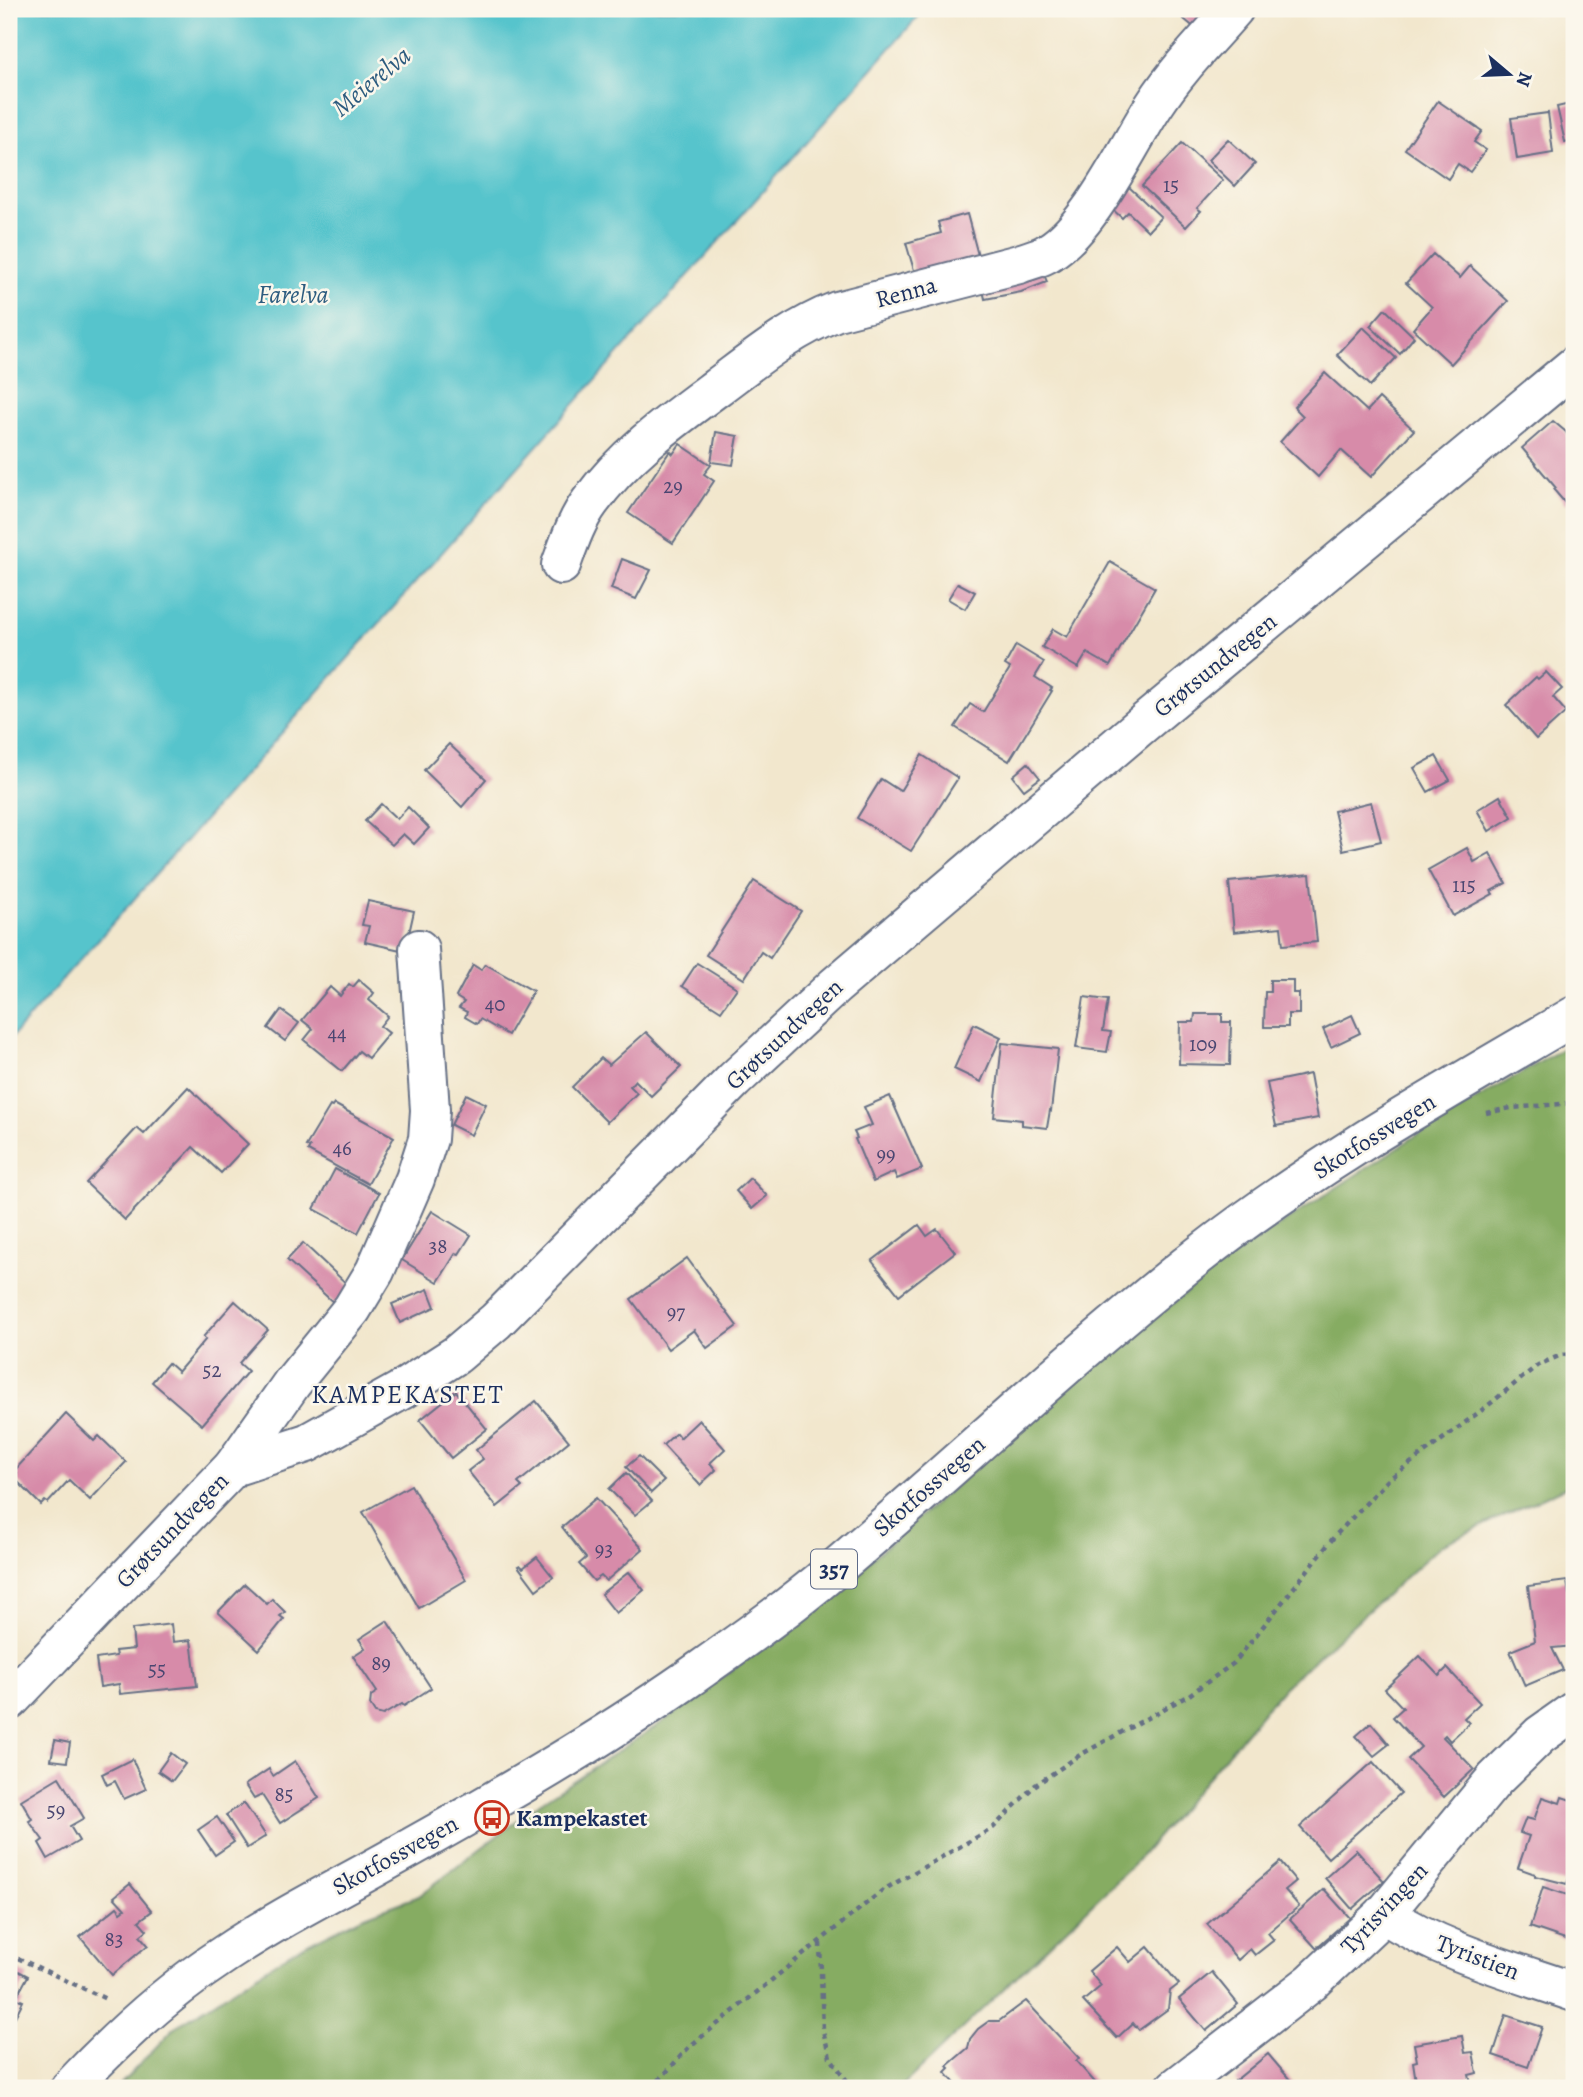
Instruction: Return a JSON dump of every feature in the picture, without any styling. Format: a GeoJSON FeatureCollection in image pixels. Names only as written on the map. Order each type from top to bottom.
{"type":"FeatureCollection","features":[{"type":"Feature","properties":{"kind":"street","name":"Renna"},"geometry":{"type":"LineString","coordinates":[[561,565],[576,525],[590,501],[640,445],[778,341],[808,322],[837,311],[1019,264],[1049,253],[1067,238],[1085,217],[1167,87],[1234,9]]}},
{"type":"Feature","properties":{"kind":"street","name":"Grøtsundvegen"},"geometry":{"type":"LineString","coordinates":[[9,1701],[233,1467],[307,1443],[400,1391],[456,1355],[496,1321],[734,1080],[835,986],[1144,723],[1574,366]]}},
{"type":"Feature","properties":{"kind":"street"},"geometry":{"type":"LineString","coordinates":[[233,1467],[292,1383],[352,1308],[375,1271],[415,1179],[428,1139],[430,1110],[419,949]]}},
{"type":"Feature","properties":{"kind":"street","name":"Skotfossvegen"},"geometry":{"type":"LineString","coordinates":[[71,2088],[136,2024],[221,1956],[300,1908],[534,1777],[673,1688],[760,1628],[828,1575],[1198,1256],[1285,1192],[1439,1095],[1574,1016]]}},
{"type":"Feature","properties":{"kind":"street","name":"Tyrisvingen"},"geometry":{"type":"LineString","coordinates":[[1175,2088],[1312,1982],[1384,1914],[1495,1779],[1540,1735],[1574,1711]]}},
{"type":"Feature","properties":{"kind":"street","name":"Tyristien"},"geometry":{"type":"LineString","coordinates":[[1384,1914],[1405,1928],[1437,1943],[1574,1992]]}},
{"type":"Feature","properties":{"kind":"path"},"geometry":{"type":"LineString","coordinates":[[1439,1095],[1453,1119],[1511,1108],[1574,1103]]}},
{"type":"Feature","properties":{"kind":"path"},"geometry":{"type":"LineString","coordinates":[[653,2088],[689,2047],[883,1889],[993,1828],[1034,1786],[1080,1755],[1189,1695],[1234,1663],[1334,1537],[1389,1479],[1538,1364],[1561,1354],[1574,1354]]}},
{"type":"Feature","properties":{"kind":"path"},"geometry":{"type":"LineString","coordinates":[[820,1943],[823,2031],[831,2057],[852,2088]]}},
{"type":"Feature","properties":{"kind":"path"},"geometry":{"type":"LineString","coordinates":[[9,1954],[118,2004],[136,2024]]}},
{"type":"Feature","properties":{"kind":"green space"},"geometry":{"type":"Polygon","coordinates":[[[1574,1042],[1574,1483],[1441,1545],[1283,1688],[1136,1862],[900,2088],[117,2088],[174,2028],[295,1950],[362,1917],[419,1896],[541,1802],[673,1715],[830,1595],[1031,1419],[1223,1262],[1426,1129],[1574,1042]]]}},
{"type":"Feature","properties":{"kind":"water","name":"Farelva"},"geometry":{"type":"Polygon","coordinates":[[[9,9],[925,9],[9,1040],[9,9]]]}},
{"type":"Feature","properties":{"kind":"building"},"geometry":{"type":"Polygon","coordinates":[[[1182,9],[1221,9],[1202,34],[1178,14],[1182,9]]]}},
{"type":"Feature","properties":{"kind":"building"},"geometry":{"type":"Polygon","coordinates":[[[1438,101],[1482,131],[1474,142],[1486,150],[1470,172],[1458,164],[1448,179],[1405,149],[1438,101]]]}},
{"type":"Feature","properties":{"kind":"building"},"geometry":{"type":"Polygon","coordinates":[[[1574,103],[1574,140],[1565,142],[1557,107],[1574,103]]]}},
{"type":"Feature","properties":{"kind":"building"},"geometry":{"type":"Polygon","coordinates":[[[1548,113],[1553,153],[1517,159],[1511,118],[1548,113]]]}},
{"type":"Feature","properties":{"kind":"building"},"geometry":{"type":"Polygon","coordinates":[[[1228,139],[1255,164],[1235,186],[1208,160],[1228,139]]]}},
{"type":"Feature","properties":{"kind":"building"},"geometry":{"type":"Polygon","coordinates":[[[1182,143],[1223,180],[1197,208],[1201,211],[1186,227],[1142,186],[1182,143]]]}},
{"type":"Feature","properties":{"kind":"building"},"geometry":{"type":"Polygon","coordinates":[[[1128,186],[1161,217],[1148,231],[1128,212],[1122,218],[1110,207],[1128,186]]]}},
{"type":"Feature","properties":{"kind":"building"},"geometry":{"type":"Polygon","coordinates":[[[967,214],[979,259],[916,277],[906,243],[941,233],[938,222],[967,214]]]}},
{"type":"Feature","properties":{"kind":"building"},"geometry":{"type":"Polygon","coordinates":[[[1433,254],[1460,278],[1470,266],[1508,301],[1451,364],[1413,329],[1432,307],[1406,283],[1433,254]]]}},
{"type":"Feature","properties":{"kind":"building"},"geometry":{"type":"Polygon","coordinates":[[[1040,264],[1047,282],[1021,292],[985,299],[981,281],[1040,264]]]}},
{"type":"Feature","properties":{"kind":"building"},"geometry":{"type":"Polygon","coordinates":[[[1385,309],[1414,337],[1400,354],[1370,326],[1385,309]]]}},
{"type":"Feature","properties":{"kind":"building"},"geometry":{"type":"Polygon","coordinates":[[[1363,327],[1396,358],[1370,386],[1337,355],[1363,327]]]}},
{"type":"Feature","properties":{"kind":"building"},"geometry":{"type":"Polygon","coordinates":[[[1325,373],[1367,411],[1379,398],[1414,430],[1371,477],[1341,450],[1318,477],[1280,442],[1303,416],[1294,407],[1325,373]]]}},
{"type":"Feature","properties":{"kind":"building"},"geometry":{"type":"Polygon","coordinates":[[[1553,421],[1566,432],[1574,447],[1574,477],[1570,481],[1574,485],[1574,497],[1566,504],[1522,448],[1553,421]]]}},
{"type":"Feature","properties":{"kind":"building"},"geometry":{"type":"Polygon","coordinates":[[[716,432],[738,436],[733,465],[711,462],[716,432]]]}},
{"type":"Feature","properties":{"kind":"building"},"geometry":{"type":"Polygon","coordinates":[[[680,444],[711,465],[704,474],[714,481],[673,543],[628,513],[670,451],[673,454],[680,444]]]}},
{"type":"Feature","properties":{"kind":"building"},"geometry":{"type":"Polygon","coordinates":[[[622,559],[651,570],[636,599],[611,589],[622,559]]]}},
{"type":"Feature","properties":{"kind":"building"},"geometry":{"type":"Polygon","coordinates":[[[1110,562],[1155,588],[1110,666],[1087,653],[1078,668],[1042,647],[1053,629],[1067,637],[1110,562]]]}},
{"type":"Feature","properties":{"kind":"building"},"geometry":{"type":"Polygon","coordinates":[[[958,583],[975,592],[965,609],[948,599],[958,583]]]}},
{"type":"Feature","properties":{"kind":"building"},"geometry":{"type":"Polygon","coordinates":[[[1016,645],[1044,662],[1035,677],[1052,688],[1052,691],[1009,761],[955,727],[970,704],[983,712],[1010,668],[1005,665],[1016,645]]]}},
{"type":"Feature","properties":{"kind":"building"},"geometry":{"type":"Polygon","coordinates":[[[1546,672],[1562,689],[1553,697],[1566,712],[1536,739],[1506,705],[1536,677],[1538,679],[1546,672]]]}},
{"type":"Feature","properties":{"kind":"building"},"geometry":{"type":"Polygon","coordinates":[[[449,744],[486,779],[462,807],[424,770],[449,744]]]}},
{"type":"Feature","properties":{"kind":"building"},"geometry":{"type":"Polygon","coordinates":[[[922,755],[958,778],[911,851],[857,818],[881,779],[900,791],[922,755]]]}},
{"type":"Feature","properties":{"kind":"building"},"geometry":{"type":"Polygon","coordinates":[[[1436,756],[1450,780],[1428,792],[1414,768],[1436,756]]]}},
{"type":"Feature","properties":{"kind":"building"},"geometry":{"type":"Polygon","coordinates":[[[1028,763],[1040,778],[1024,790],[1013,776],[1028,763]]]}},
{"type":"Feature","properties":{"kind":"building"},"geometry":{"type":"Polygon","coordinates":[[[1500,796],[1512,817],[1489,831],[1477,810],[1500,796]]]}},
{"type":"Feature","properties":{"kind":"building"},"geometry":{"type":"Polygon","coordinates":[[[1371,802],[1381,841],[1343,850],[1334,811],[1371,802]]]}},
{"type":"Feature","properties":{"kind":"building"},"geometry":{"type":"Polygon","coordinates":[[[381,804],[397,819],[408,807],[429,828],[414,844],[403,834],[392,845],[365,821],[381,804]]]}},
{"type":"Feature","properties":{"kind":"building"},"geometry":{"type":"Polygon","coordinates":[[[1467,848],[1474,862],[1490,853],[1506,883],[1491,891],[1493,894],[1453,916],[1428,870],[1467,848]]]}},
{"type":"Feature","properties":{"kind":"building"},"geometry":{"type":"Polygon","coordinates":[[[1310,874],[1317,942],[1283,945],[1281,927],[1234,932],[1229,882],[1310,874]]]}},
{"type":"Feature","properties":{"kind":"building"},"geometry":{"type":"Polygon","coordinates":[[[754,881],[801,911],[770,958],[761,952],[744,979],[706,955],[754,881]]]}},
{"type":"Feature","properties":{"kind":"building"},"geometry":{"type":"Polygon","coordinates":[[[368,901],[414,911],[405,951],[365,942],[369,926],[362,925],[368,901]]]}},
{"type":"Feature","properties":{"kind":"building"},"geometry":{"type":"Polygon","coordinates":[[[697,963],[737,988],[721,1011],[682,986],[697,963]]]}},
{"type":"Feature","properties":{"kind":"building"},"geometry":{"type":"Polygon","coordinates":[[[485,964],[533,991],[508,1035],[480,1019],[477,1024],[465,1017],[467,1012],[459,1008],[464,1002],[456,997],[473,965],[481,970],[485,964]]]}},
{"type":"Feature","properties":{"kind":"building"},"geometry":{"type":"Polygon","coordinates":[[[359,980],[374,993],[369,1000],[388,1016],[380,1026],[389,1033],[368,1058],[359,1051],[342,1071],[304,1040],[313,1029],[302,1020],[330,987],[340,996],[349,984],[353,987],[359,980]]]}},
{"type":"Feature","properties":{"kind":"building"},"geometry":{"type":"Polygon","coordinates":[[[1270,980],[1293,980],[1293,993],[1299,993],[1299,1014],[1288,1014],[1288,1027],[1264,1027],[1265,992],[1270,992],[1270,980]]]}},
{"type":"Feature","properties":{"kind":"building"},"geometry":{"type":"Polygon","coordinates":[[[1084,997],[1108,1000],[1103,1031],[1111,1032],[1107,1052],[1076,1048],[1084,997]]]}},
{"type":"Feature","properties":{"kind":"building"},"geometry":{"type":"Polygon","coordinates":[[[281,1010],[299,1023],[285,1041],[268,1028],[281,1010]]]}},
{"type":"Feature","properties":{"kind":"building"},"geometry":{"type":"Polygon","coordinates":[[[1195,1014],[1222,1014],[1222,1022],[1231,1022],[1230,1065],[1179,1064],[1180,1022],[1194,1022],[1195,1014]]]}},
{"type":"Feature","properties":{"kind":"building"},"geometry":{"type":"Polygon","coordinates":[[[1352,1015],[1360,1033],[1331,1047],[1323,1029],[1352,1015]]]}},
{"type":"Feature","properties":{"kind":"building"},"geometry":{"type":"Polygon","coordinates":[[[974,1024],[1001,1037],[981,1082],[954,1069],[974,1024]]]}},
{"type":"Feature","properties":{"kind":"building"},"geometry":{"type":"Polygon","coordinates":[[[646,1032],[681,1067],[651,1096],[635,1080],[630,1086],[637,1093],[607,1122],[572,1087],[601,1058],[609,1065],[646,1032]]]}},
{"type":"Feature","properties":{"kind":"building"},"geometry":{"type":"Polygon","coordinates":[[[1002,1043],[1058,1049],[1047,1128],[1022,1125],[1022,1120],[994,1117],[1002,1043]]]}},
{"type":"Feature","properties":{"kind":"building"},"geometry":{"type":"Polygon","coordinates":[[[1310,1074],[1318,1118],[1276,1126],[1267,1083],[1310,1074]]]}},
{"type":"Feature","properties":{"kind":"building"},"geometry":{"type":"Polygon","coordinates":[[[188,1087],[248,1144],[221,1173],[193,1147],[125,1220],[86,1183],[137,1128],[144,1134],[188,1087]]]}},
{"type":"Feature","properties":{"kind":"building"},"geometry":{"type":"Polygon","coordinates":[[[466,1094],[486,1104],[471,1135],[451,1125],[466,1094]]]}},
{"type":"Feature","properties":{"kind":"building"},"geometry":{"type":"Polygon","coordinates":[[[890,1096],[922,1169],[897,1179],[894,1172],[873,1182],[854,1132],[872,1125],[864,1107],[890,1096]]]}},
{"type":"Feature","properties":{"kind":"building"},"geometry":{"type":"Polygon","coordinates":[[[334,1104],[394,1137],[368,1184],[308,1151],[310,1147],[306,1146],[330,1106],[334,1104]]]}},
{"type":"Feature","properties":{"kind":"building"},"geometry":{"type":"Polygon","coordinates":[[[335,1169],[379,1193],[358,1233],[314,1209],[335,1169]]]}},
{"type":"Feature","properties":{"kind":"building"},"geometry":{"type":"Polygon","coordinates":[[[750,1178],[767,1196],[752,1209],[736,1191],[750,1178]]]}},
{"type":"Feature","properties":{"kind":"building"},"geometry":{"type":"Polygon","coordinates":[[[432,1211],[471,1235],[438,1282],[402,1260],[432,1211]]]}},
{"type":"Feature","properties":{"kind":"building"},"geometry":{"type":"Polygon","coordinates":[[[919,1225],[927,1236],[937,1229],[955,1252],[899,1295],[872,1261],[919,1225]]]}},
{"type":"Feature","properties":{"kind":"building"},"geometry":{"type":"Polygon","coordinates":[[[303,1243],[350,1287],[335,1304],[287,1260],[303,1243]]]}},
{"type":"Feature","properties":{"kind":"building"},"geometry":{"type":"Polygon","coordinates":[[[687,1258],[737,1326],[707,1348],[694,1330],[668,1349],[631,1299],[687,1258]]]}},
{"type":"Feature","properties":{"kind":"building"},"geometry":{"type":"Polygon","coordinates":[[[428,1289],[435,1307],[400,1323],[392,1304],[428,1289]]]}},
{"type":"Feature","properties":{"kind":"building"},"geometry":{"type":"Polygon","coordinates":[[[235,1301],[268,1330],[239,1363],[248,1371],[202,1425],[152,1382],[168,1363],[178,1372],[206,1339],[203,1337],[235,1301]]]}},
{"type":"Feature","properties":{"kind":"building"},"geometry":{"type":"Polygon","coordinates":[[[456,1391],[487,1429],[451,1458],[420,1420],[456,1391]]]}},
{"type":"Feature","properties":{"kind":"building"},"geometry":{"type":"Polygon","coordinates":[[[536,1401],[569,1441],[518,1483],[522,1487],[497,1507],[468,1471],[483,1459],[476,1450],[536,1401]]]}},
{"type":"Feature","properties":{"kind":"building"},"geometry":{"type":"Polygon","coordinates":[[[66,1414],[94,1441],[99,1436],[126,1462],[90,1500],[69,1480],[48,1503],[45,1501],[41,1505],[13,1477],[17,1473],[14,1471],[66,1414]]]}},
{"type":"Feature","properties":{"kind":"building"},"geometry":{"type":"Polygon","coordinates":[[[699,1420],[725,1449],[710,1463],[716,1470],[700,1485],[663,1445],[676,1433],[680,1438],[699,1420]]]}},
{"type":"Feature","properties":{"kind":"building"},"geometry":{"type":"Polygon","coordinates":[[[639,1456],[664,1481],[651,1493],[626,1467],[639,1456]]]}},
{"type":"Feature","properties":{"kind":"building"},"geometry":{"type":"Polygon","coordinates":[[[626,1473],[652,1501],[635,1515],[609,1489],[626,1473]]]}},
{"type":"Feature","properties":{"kind":"building"},"geometry":{"type":"Polygon","coordinates":[[[411,1485],[466,1580],[419,1608],[363,1512],[411,1485]]]}},
{"type":"Feature","properties":{"kind":"building"},"geometry":{"type":"Polygon","coordinates":[[[596,1498],[643,1549],[606,1581],[601,1576],[594,1581],[579,1564],[586,1558],[562,1527],[596,1498]]]}},
{"type":"Feature","properties":{"kind":"building"},"geometry":{"type":"Polygon","coordinates":[[[537,1557],[553,1577],[536,1590],[518,1566],[523,1568],[537,1557]]]}},
{"type":"Feature","properties":{"kind":"building"},"geometry":{"type":"Polygon","coordinates":[[[629,1572],[644,1590],[616,1613],[601,1594],[629,1572]]]}},
{"type":"Feature","properties":{"kind":"building"},"geometry":{"type":"Polygon","coordinates":[[[1567,1581],[1569,1594],[1574,1593],[1574,1646],[1552,1648],[1563,1670],[1525,1686],[1510,1651],[1535,1641],[1528,1586],[1567,1581]]]}},
{"type":"Feature","properties":{"kind":"building"},"geometry":{"type":"Polygon","coordinates":[[[245,1584],[267,1604],[272,1599],[285,1612],[280,1616],[284,1619],[259,1650],[218,1612],[245,1584]]]}},
{"type":"Feature","properties":{"kind":"building"},"geometry":{"type":"Polygon","coordinates":[[[387,1621],[431,1688],[404,1706],[402,1704],[383,1715],[375,1713],[370,1705],[371,1696],[377,1692],[353,1656],[365,1648],[359,1639],[387,1621]]]}},
{"type":"Feature","properties":{"kind":"building"},"geometry":{"type":"Polygon","coordinates":[[[171,1624],[173,1642],[191,1640],[197,1686],[120,1694],[119,1684],[100,1687],[96,1659],[116,1656],[115,1651],[134,1649],[132,1629],[171,1624]]]}},
{"type":"Feature","properties":{"kind":"building"},"geometry":{"type":"Polygon","coordinates":[[[1420,1656],[1439,1676],[1447,1668],[1480,1703],[1464,1718],[1469,1723],[1450,1741],[1445,1735],[1443,1737],[1474,1769],[1444,1797],[1408,1759],[1421,1747],[1393,1717],[1403,1708],[1385,1689],[1420,1656]]]}},
{"type":"Feature","properties":{"kind":"building"},"geometry":{"type":"Polygon","coordinates":[[[1371,1723],[1389,1744],[1374,1756],[1356,1736],[1371,1723]]]}},
{"type":"Feature","properties":{"kind":"building"},"geometry":{"type":"Polygon","coordinates":[[[55,1740],[70,1743],[67,1762],[51,1760],[55,1740]]]}},
{"type":"Feature","properties":{"kind":"building"},"geometry":{"type":"Polygon","coordinates":[[[171,1753],[185,1764],[172,1781],[158,1771],[171,1753]]]}},
{"type":"Feature","properties":{"kind":"building"},"geometry":{"type":"Polygon","coordinates":[[[132,1759],[146,1789],[124,1799],[115,1781],[107,1785],[102,1774],[132,1759]]]}},
{"type":"Feature","properties":{"kind":"building"},"geometry":{"type":"Polygon","coordinates":[[[295,1761],[319,1798],[280,1823],[262,1795],[254,1799],[245,1785],[269,1769],[273,1776],[295,1761]]]}},
{"type":"Feature","properties":{"kind":"building"},"geometry":{"type":"Polygon","coordinates":[[[1373,1762],[1401,1793],[1328,1858],[1300,1827],[1373,1762]]]}},
{"type":"Feature","properties":{"kind":"building"},"geometry":{"type":"Polygon","coordinates":[[[59,1777],[84,1818],[70,1826],[79,1841],[48,1859],[39,1843],[43,1840],[29,1821],[32,1819],[21,1800],[59,1777]]]}},
{"type":"Feature","properties":{"kind":"building"},"geometry":{"type":"Polygon","coordinates":[[[1542,1797],[1560,1803],[1562,1797],[1574,1801],[1574,1862],[1567,1884],[1535,1876],[1518,1868],[1529,1836],[1520,1833],[1526,1818],[1534,1820],[1542,1797]]]}},
{"type":"Feature","properties":{"kind":"building"},"geometry":{"type":"Polygon","coordinates":[[[244,1803],[266,1836],[247,1848],[226,1815],[244,1803]]]}},
{"type":"Feature","properties":{"kind":"building"},"geometry":{"type":"Polygon","coordinates":[[[217,1817],[234,1842],[215,1855],[198,1830],[217,1817]]]}},
{"type":"Feature","properties":{"kind":"building"},"geometry":{"type":"Polygon","coordinates":[[[1356,1850],[1384,1881],[1352,1909],[1325,1878],[1356,1850]]]}},
{"type":"Feature","properties":{"kind":"building"},"geometry":{"type":"Polygon","coordinates":[[[1280,1862],[1296,1881],[1285,1890],[1299,1906],[1268,1933],[1274,1940],[1255,1955],[1250,1949],[1238,1960],[1207,1924],[1280,1862]]]}},
{"type":"Feature","properties":{"kind":"building"},"geometry":{"type":"Polygon","coordinates":[[[130,1884],[152,1911],[139,1921],[147,1930],[140,1936],[148,1945],[112,1975],[80,1937],[117,1907],[121,1912],[125,1909],[114,1897],[130,1884]]]}},
{"type":"Feature","properties":{"kind":"building"},"geometry":{"type":"Polygon","coordinates":[[[1543,1887],[1574,1897],[1574,1921],[1568,1940],[1530,1927],[1543,1887]]]}},
{"type":"Feature","properties":{"kind":"building"},"geometry":{"type":"Polygon","coordinates":[[[1324,1889],[1350,1918],[1316,1948],[1290,1919],[1324,1889]]]}},
{"type":"Feature","properties":{"kind":"building"},"geometry":{"type":"Polygon","coordinates":[[[1117,1947],[1130,1962],[1148,1947],[1179,1984],[1170,1991],[1168,2009],[1139,2030],[1133,2023],[1117,2038],[1083,2001],[1101,1986],[1089,1971],[1117,1947]]]}},
{"type":"Feature","properties":{"kind":"building"},"geometry":{"type":"Polygon","coordinates":[[[9,1966],[28,1976],[16,1998],[23,2001],[15,2017],[9,2014],[9,1966]]]}},
{"type":"Feature","properties":{"kind":"building"},"geometry":{"type":"Polygon","coordinates":[[[1212,1972],[1238,2004],[1206,2031],[1179,1999],[1212,1972]]]}},
{"type":"Feature","properties":{"kind":"building"},"geometry":{"type":"Polygon","coordinates":[[[1026,2001],[1079,2058],[1076,2061],[1100,2088],[959,2088],[945,2072],[949,2068],[947,2066],[968,2048],[970,2039],[978,2029],[989,2021],[999,2021],[1026,2001]]]}},
{"type":"Feature","properties":{"kind":"building"},"geometry":{"type":"Polygon","coordinates":[[[1506,2015],[1542,2027],[1528,2067],[1493,2055],[1506,2015]]]}},
{"type":"Feature","properties":{"kind":"building"},"geometry":{"type":"Polygon","coordinates":[[[1462,2036],[1465,2053],[1473,2052],[1477,2073],[1469,2075],[1472,2088],[1417,2088],[1413,2062],[1417,2061],[1414,2044],[1462,2036]]]}},
{"type":"Feature","properties":{"kind":"building"},"geometry":{"type":"Polygon","coordinates":[[[1268,2054],[1297,2088],[1241,2088],[1235,2081],[1268,2054]]]}},
{"type":"Feature","properties":{"kind":"place","name":"Kampekastet"},"geometry":{"type":"Point","coordinates":[492,1818]}},
{"type":"Feature","properties":{"kind":"district","name":"KAMPEKASTET"},"geometry":{"type":"Point","coordinates":[408,1394]}},
{"type":"Feature","properties":{"kind":"water label","name":"Meierelva"},"geometry":{"type":"Point","coordinates":[371,81]}}]}
